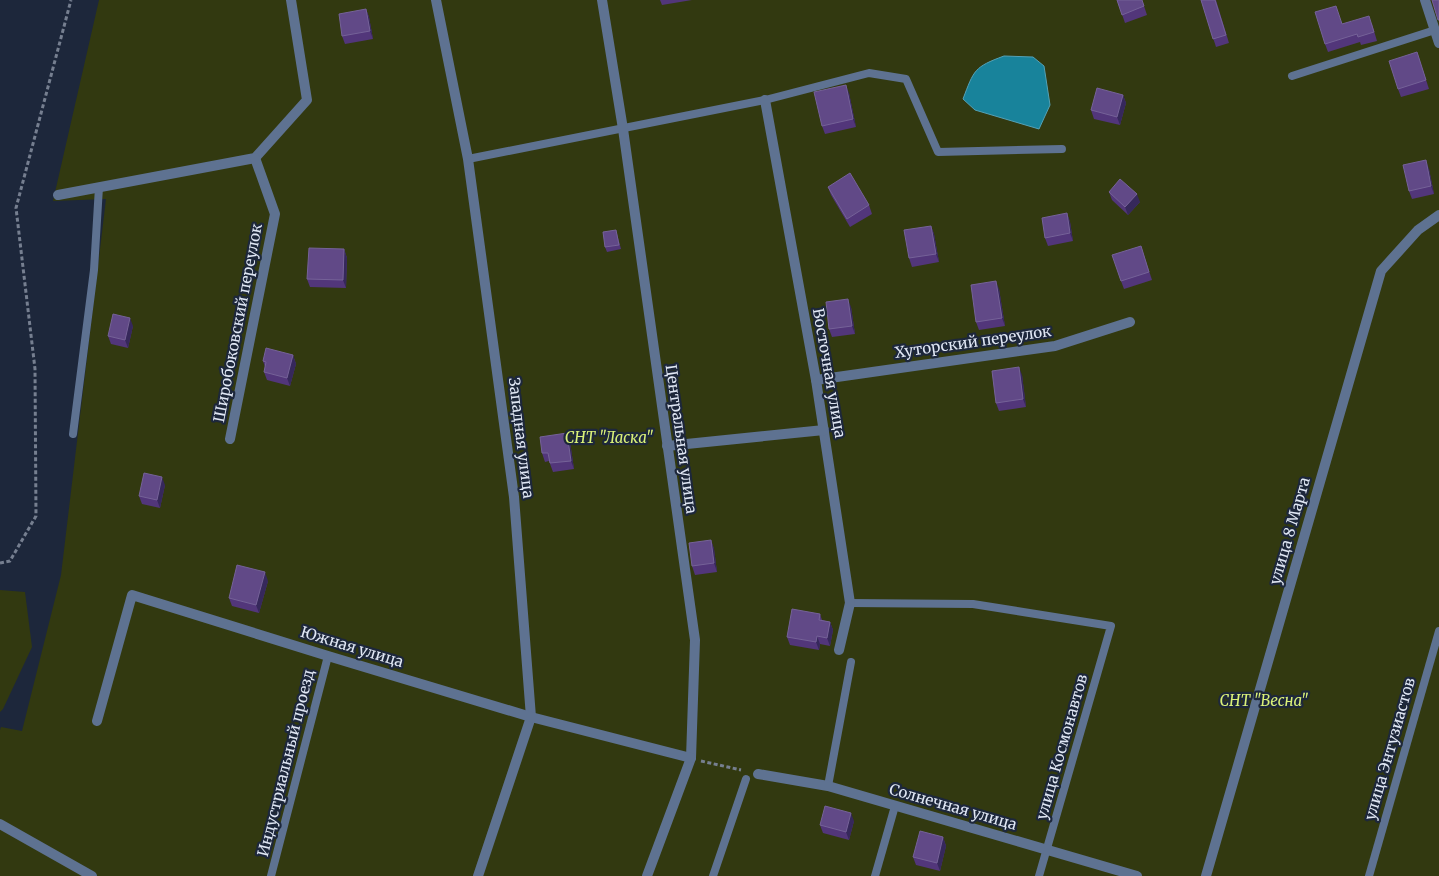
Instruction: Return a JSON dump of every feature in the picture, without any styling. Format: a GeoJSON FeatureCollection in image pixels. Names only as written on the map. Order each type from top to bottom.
{"type":"FeatureCollection","features":[{"type":"Feature","properties":{"kind":"street"},"geometry":{"type":"LineString","coordinates":[[58,195],[255,158],[307,100],[291,0]]}},
{"type":"Feature","properties":{"kind":"street","name":"Западная улица"},"geometry":{"type":"LineString","coordinates":[[436,0],[468,159],[514,497],[531,717],[478,876]]}},
{"type":"Feature","properties":{"kind":"street","name":"Центральная улица"},"geometry":{"type":"LineString","coordinates":[[602,0],[623,129],[695,640],[691,758],[646,876]]}},
{"type":"Feature","properties":{"kind":"street"},"geometry":{"type":"LineString","coordinates":[[1439,0],[1426,2],[1439,43]]}},
{"type":"Feature","properties":{"kind":"street","name":"Восточная улица"},"geometry":{"type":"LineString","coordinates":[[765,100],[816,380],[850,603],[839,650]]}},
{"type":"Feature","properties":{"kind":"street","name":"Широбоковский переулок"},"geometry":{"type":"LineString","coordinates":[[230,439],[275,214],[255,158]]}},
{"type":"Feature","properties":{"kind":"street","name":"улица 8 Марта"},"geometry":{"type":"LineString","coordinates":[[1206,876],[1381,271],[1418,230],[1439,216]]}},
{"type":"Feature","properties":{"kind":"street","name":"Хуторский переулок"},"geometry":{"type":"LineString","coordinates":[[816,380],[1055,346],[1130,322]]}},
{"type":"Feature","properties":{"kind":"street"},"geometry":{"type":"LineString","coordinates":[[667,446],[824,430]]}},
{"type":"Feature","properties":{"kind":"street","name":"Южная улица"},"geometry":{"type":"LineString","coordinates":[[97,721],[132,595],[531,717],[691,758]]}},
{"type":"Feature","properties":{"kind":"street","name":"Солнечная улица"},"geometry":{"type":"LineString","coordinates":[[758,774],[828,786],[1137,876]]}},
{"type":"Feature","properties":{"kind":"street"},"geometry":{"type":"LineString","coordinates":[[0,824],[92,876]]}},
{"type":"Feature","properties":{"kind":"lane"},"geometry":{"type":"LineString","coordinates":[[1292,76],[1435,30]]}},
{"type":"Feature","properties":{"kind":"lane"},"geometry":{"type":"LineString","coordinates":[[468,159],[765,100],[869,73],[906,79],[938,152],[1062,149]]}},
{"type":"Feature","properties":{"kind":"lane"},"geometry":{"type":"LineString","coordinates":[[73,434],[94,270],[99,187]]}},
{"type":"Feature","properties":{"kind":"lane","name":"улица Космонавтов"},"geometry":{"type":"LineString","coordinates":[[850,603],[973,604],[1111,626],[1039,876]]}},
{"type":"Feature","properties":{"kind":"lane","name":"улица Энтузиастов"},"geometry":{"type":"LineString","coordinates":[[1369,876],[1439,631]]}},
{"type":"Feature","properties":{"kind":"lane","name":"Индустриальный проезд"},"geometry":{"type":"LineString","coordinates":[[271,876],[328,656]]}},
{"type":"Feature","properties":{"kind":"lane"},"geometry":{"type":"LineString","coordinates":[[828,786],[851,662]]}},
{"type":"Feature","properties":{"kind":"lane"},"geometry":{"type":"LineString","coordinates":[[712,876],[746,779]]}},
{"type":"Feature","properties":{"kind":"lane"},"geometry":{"type":"LineString","coordinates":[[875,876],[895,806]]}},
{"type":"Feature","properties":{"kind":"path"},"geometry":{"type":"LineString","coordinates":[[0,563],[10,561],[36,516],[35,369],[16,208],[71,0]]}},
{"type":"Feature","properties":{"kind":"path"},"geometry":{"type":"LineString","coordinates":[[691,758],[758,774]]}},
{"type":"Feature","properties":{"kind":"green space","name":"СНТ \"Ласка\""},"geometry":{"type":"Polygon","coordinates":[[[99,0],[1439,0],[1439,876],[0,876],[0,730],[1,727],[22,731],[61,575],[106,199],[53,201],[99,0]]]}},
{"type":"Feature","properties":{"kind":"green space"},"geometry":{"type":"Polygon","coordinates":[[[0,590],[25,592],[32,647],[0,712],[0,590]]]}},
{"type":"Feature","properties":{"kind":"water"},"geometry":{"type":"Polygon","coordinates":[[[1004,56],[1033,57],[1044,66],[1050,105],[1039,129],[975,110],[963,99],[976,71],[986,63],[1004,56]]]}},
{"type":"Feature","properties":{"kind":"building"},"geometry":{"type":"Polygon","coordinates":[[[1117,0],[1142,0],[1144,6],[1122,15],[1117,0]]]}},
{"type":"Feature","properties":{"kind":"building"},"geometry":{"type":"Polygon","coordinates":[[[1201,0],[1215,0],[1226,35],[1213,39],[1201,0]]]}},
{"type":"Feature","properties":{"kind":"building"},"geometry":{"type":"Polygon","coordinates":[[[1432,0],[1439,0],[1439,20],[1438,20],[1432,0]]]}},
{"type":"Feature","properties":{"kind":"building"},"geometry":{"type":"Polygon","coordinates":[[[1336,6],[1342,24],[1369,16],[1374,32],[1358,37],[1357,34],[1325,44],[1315,12],[1336,6]]]}},
{"type":"Feature","properties":{"kind":"building"},"geometry":{"type":"Polygon","coordinates":[[[366,9],[370,31],[342,36],[339,14],[366,9]]]}},
{"type":"Feature","properties":{"kind":"building"},"geometry":{"type":"Polygon","coordinates":[[[1417,52],[1426,80],[1398,89],[1389,61],[1417,52]]]}},
{"type":"Feature","properties":{"kind":"building"},"geometry":{"type":"Polygon","coordinates":[[[846,85],[853,119],[822,126],[814,92],[846,85]]]}},
{"type":"Feature","properties":{"kind":"building"},"geometry":{"type":"Polygon","coordinates":[[[1097,88],[1123,95],[1117,117],[1091,110],[1097,88]]]}},
{"type":"Feature","properties":{"kind":"building"},"geometry":{"type":"Polygon","coordinates":[[[1426,160],[1431,186],[1409,191],[1403,165],[1426,160]]]}},
{"type":"Feature","properties":{"kind":"building"},"geometry":{"type":"Polygon","coordinates":[[[850,173],[869,205],[847,219],[828,187],[850,173]]]}},
{"type":"Feature","properties":{"kind":"building"},"geometry":{"type":"Polygon","coordinates":[[[1120,179],[1137,194],[1125,207],[1109,192],[1120,179]]]}},
{"type":"Feature","properties":{"kind":"building"},"geometry":{"type":"Polygon","coordinates":[[[1067,213],[1070,233],[1045,238],[1042,218],[1067,213]]]}},
{"type":"Feature","properties":{"kind":"building"},"geometry":{"type":"Polygon","coordinates":[[[931,226],[936,254],[909,258],[904,230],[931,226]]]}},
{"type":"Feature","properties":{"kind":"building"},"geometry":{"type":"Polygon","coordinates":[[[616,230],[619,245],[605,247],[603,232],[616,230]]]}},
{"type":"Feature","properties":{"kind":"building"},"geometry":{"type":"Polygon","coordinates":[[[1141,246],[1149,272],[1121,281],[1112,255],[1141,246]]]}},
{"type":"Feature","properties":{"kind":"building"},"geometry":{"type":"Polygon","coordinates":[[[309,248],[344,249],[343,280],[307,279],[309,248]]]}},
{"type":"Feature","properties":{"kind":"building"},"geometry":{"type":"Polygon","coordinates":[[[996,281],[1002,318],[976,322],[971,285],[996,281]]]}},
{"type":"Feature","properties":{"kind":"building"},"geometry":{"type":"Polygon","coordinates":[[[848,299],[852,326],[829,329],[826,302],[848,299]]]}},
{"type":"Feature","properties":{"kind":"building"},"geometry":{"type":"Polygon","coordinates":[[[113,314],[130,318],[125,340],[108,336],[113,314]]]}},
{"type":"Feature","properties":{"kind":"building"},"geometry":{"type":"Polygon","coordinates":[[[266,348],[293,355],[287,378],[264,372],[266,362],[263,361],[266,348]]]}},
{"type":"Feature","properties":{"kind":"building"},"geometry":{"type":"Polygon","coordinates":[[[1019,367],[1023,399],[996,403],[992,371],[1019,367]]]}},
{"type":"Feature","properties":{"kind":"building"},"geometry":{"type":"Polygon","coordinates":[[[567,433],[571,461],[550,463],[548,453],[542,453],[540,437],[567,433]]]}},
{"type":"Feature","properties":{"kind":"building"},"geometry":{"type":"Polygon","coordinates":[[[144,473],[162,477],[157,500],[139,496],[144,473]]]}},
{"type":"Feature","properties":{"kind":"building"},"geometry":{"type":"Polygon","coordinates":[[[711,540],[714,563],[692,566],[689,543],[711,540]]]}},
{"type":"Feature","properties":{"kind":"building"},"geometry":{"type":"Polygon","coordinates":[[[237,565],[265,572],[256,605],[229,598],[237,565]]]}},
{"type":"Feature","properties":{"kind":"building"},"geometry":{"type":"Polygon","coordinates":[[[792,609],[820,614],[819,620],[830,622],[827,638],[817,636],[816,642],[787,637],[792,609]]]}},
{"type":"Feature","properties":{"kind":"building"},"geometry":{"type":"Polygon","coordinates":[[[825,806],[851,813],[846,832],[820,825],[825,806]]]}},
{"type":"Feature","properties":{"kind":"building"},"geometry":{"type":"Polygon","coordinates":[[[920,831],[943,837],[937,863],[913,857],[920,831]]]}},
{"type":"Feature","properties":{"kind":"park label","name":"СНТ \"Весна\""},"geometry":{"type":"Point","coordinates":[1264,701]}}]}
